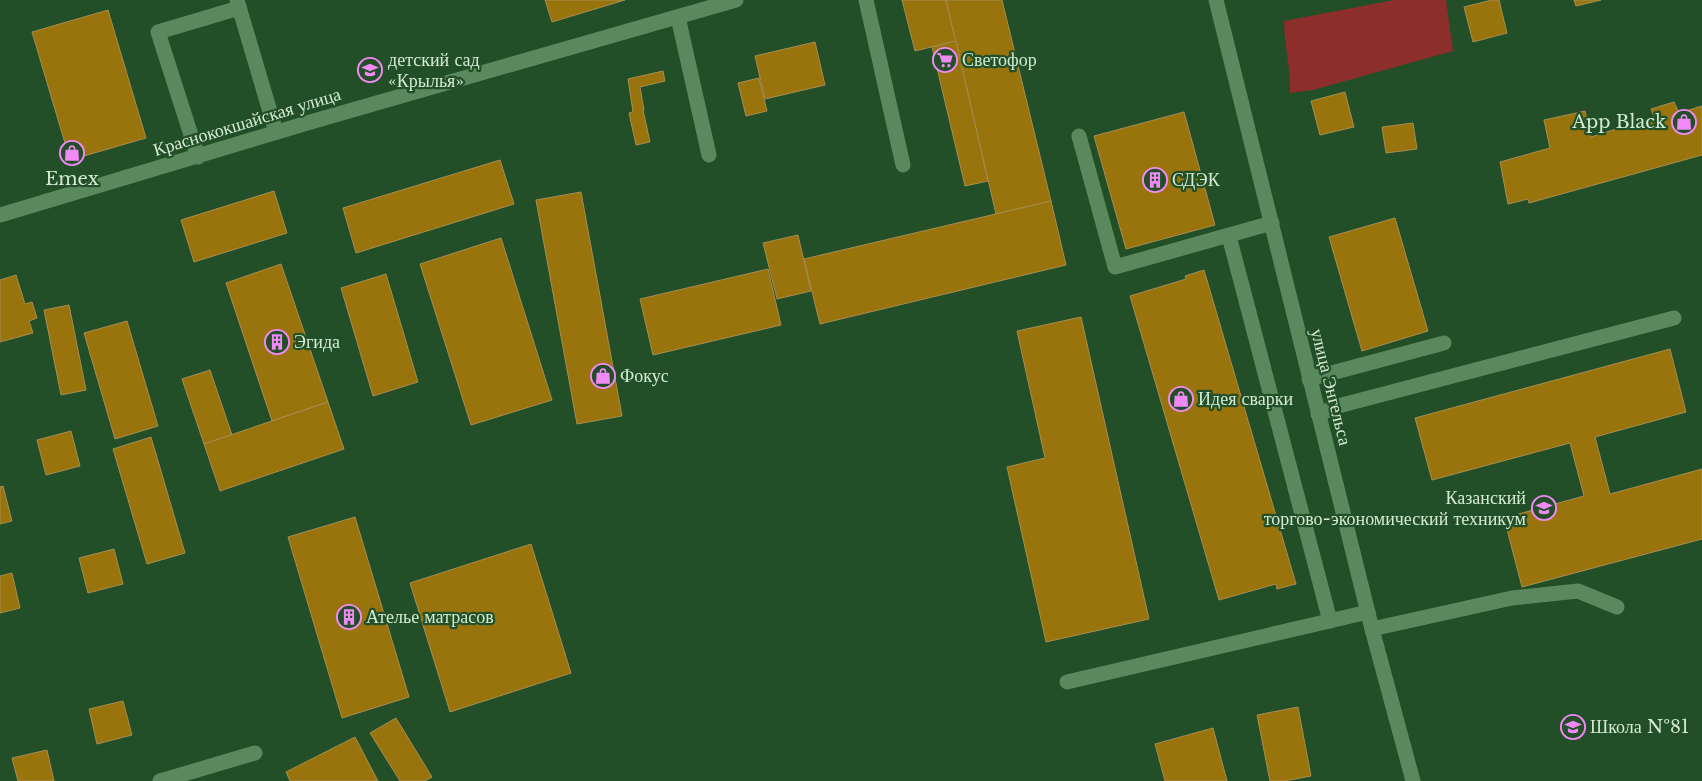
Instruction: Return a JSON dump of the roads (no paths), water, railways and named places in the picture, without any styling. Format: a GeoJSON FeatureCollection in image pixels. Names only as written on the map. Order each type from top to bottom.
{"type":"FeatureCollection","features":[{"type":"Feature","properties":{"kind":"street","name":"Краснококшайская улица"},"geometry":{"type":"LineString","coordinates":[[0,215],[276,132],[736,0]]}},
{"type":"Feature","properties":{"kind":"street"},"geometry":{"type":"LineString","coordinates":[[866,0],[903,165]]}},
{"type":"Feature","properties":{"kind":"street","name":"улица Энгельса"},"geometry":{"type":"LineString","coordinates":[[1216,0],[1372,629],[1414,781]]}},
{"type":"Feature","properties":{"kind":"street"},"geometry":{"type":"LineString","coordinates":[[198,157],[158,32],[238,4],[276,132]]}},
{"type":"Feature","properties":{"kind":"street"},"geometry":{"type":"LineString","coordinates":[[678,17],[709,155]]}},
{"type":"Feature","properties":{"kind":"street"},"geometry":{"type":"LineString","coordinates":[[1079,136],[1115,267],[1272,223]]}},
{"type":"Feature","properties":{"kind":"street"},"geometry":{"type":"LineString","coordinates":[[1230,236],[1330,621]]}},
{"type":"Feature","properties":{"kind":"street"},"geometry":{"type":"LineString","coordinates":[[1318,414],[1342,405],[1674,318]]}},
{"type":"Feature","properties":{"kind":"street"},"geometry":{"type":"LineString","coordinates":[[1310,379],[1444,343]]}},
{"type":"Feature","properties":{"kind":"street"},"geometry":{"type":"LineString","coordinates":[[1372,629],[1512,598],[1578,591],[1617,607]]}},
{"type":"Feature","properties":{"kind":"street"},"geometry":{"type":"LineString","coordinates":[[1067,682],[1368,612]]}},
{"type":"Feature","properties":{"kind":"street"},"geometry":{"type":"LineString","coordinates":[[160,781],[255,753]]}},
{"type":"Feature","properties":{"kind":"place","name":"Светофор"},"geometry":{"type":"Point","coordinates":[945,60]}},
{"type":"Feature","properties":{"kind":"place","name":"детский сад «Крылья»"},"geometry":{"type":"Point","coordinates":[370,70]}},
{"type":"Feature","properties":{"kind":"place","name":"App Black"},"geometry":{"type":"Point","coordinates":[1684,122]}},
{"type":"Feature","properties":{"kind":"place","name":"Emex"},"geometry":{"type":"Point","coordinates":[72,153]}},
{"type":"Feature","properties":{"kind":"place","name":"СДЭК"},"geometry":{"type":"Point","coordinates":[1155,180]}},
{"type":"Feature","properties":{"kind":"place","name":"Эгида"},"geometry":{"type":"Point","coordinates":[277,342]}},
{"type":"Feature","properties":{"kind":"place","name":"Фокус"},"geometry":{"type":"Point","coordinates":[603,376]}},
{"type":"Feature","properties":{"kind":"place","name":"Идея сварки"},"geometry":{"type":"Point","coordinates":[1181,399]}},
{"type":"Feature","properties":{"kind":"place","name":"Казанский торгово-экономический техникум"},"geometry":{"type":"Point","coordinates":[1544,508]}},
{"type":"Feature","properties":{"kind":"place","name":"Ателье матрасов"},"geometry":{"type":"Point","coordinates":[349,617]}},
{"type":"Feature","properties":{"kind":"place","name":"Школа №81"},"geometry":{"type":"Point","coordinates":[1573,727]}}]}
